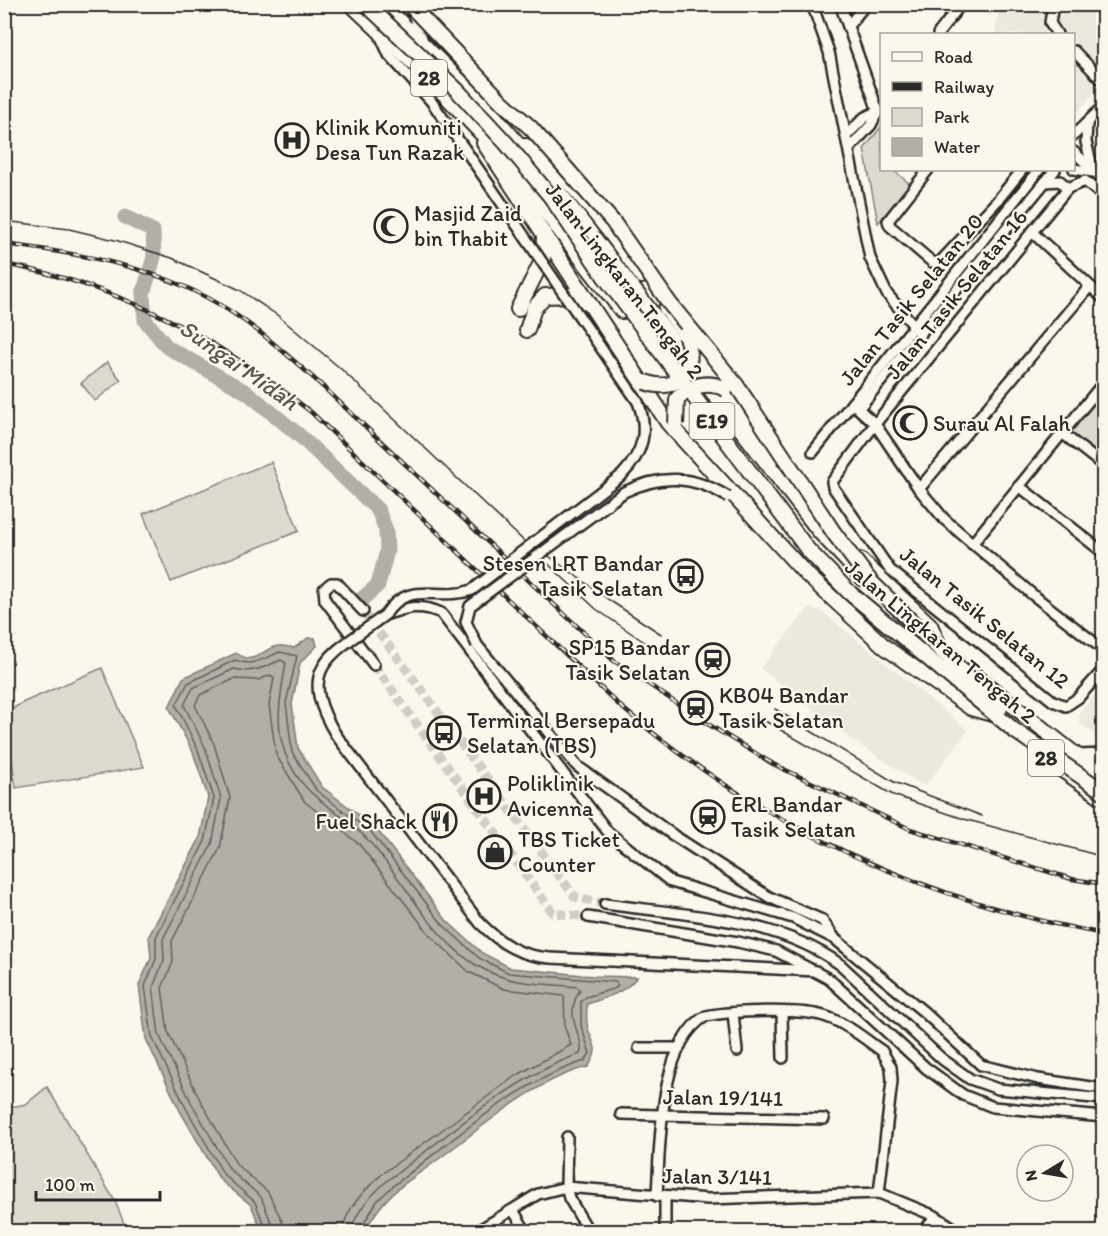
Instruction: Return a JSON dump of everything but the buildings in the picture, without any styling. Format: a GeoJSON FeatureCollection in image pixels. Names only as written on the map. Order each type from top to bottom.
{"type":"FeatureCollection","features":[{"type":"Feature","properties":{"kind":"highway","name":"Jalan Lingkaran Tengah 2"},"geometry":{"type":"LineString","coordinates":[[351,4],[429,78],[501,154],[789,529],[821,566],[992,714],[1077,782],[1104,797]]}},
{"type":"Feature","properties":{"kind":"highway","name":"E19"},"geometry":{"type":"LineString","coordinates":[[366,4],[457,90],[507,143],[552,197],[605,277],[808,550],[850,593],[1015,731],[1104,792]]}},
{"type":"Feature","properties":{"kind":"highway","name":"Jalan Lingkaran Tengah 2"},"geometry":{"type":"LineString","coordinates":[[382,4],[429,49],[548,177],[820,532],[855,571],[939,646],[1076,756],[1104,772]]}},
{"type":"Feature","properties":{"kind":"highway","name":"E19"},"geometry":{"type":"LineString","coordinates":[[410,4],[502,102],[531,128],[613,222],[670,303],[737,386],[834,533],[870,581],[1020,726],[1104,784]]}},
{"type":"Feature","properties":{"kind":"highway"},"geometry":{"type":"LineString","coordinates":[[476,126],[494,160],[650,399],[805,573],[885,647],[972,708],[992,714]]}},
{"type":"Feature","properties":{"kind":"highway"},"geometry":{"type":"LineString","coordinates":[[518,144],[531,148],[545,158],[587,204],[627,254],[797,483],[861,562],[930,625],[939,646]]}},
{"type":"Feature","properties":{"kind":"highway"},"geometry":{"type":"LineString","coordinates":[[518,309],[543,259],[546,249],[544,237]]}},
{"type":"Feature","properties":{"kind":"highway"},"geometry":{"type":"LineString","coordinates":[[527,330],[534,309],[545,296],[574,295],[591,306]]}},
{"type":"Feature","properties":{"kind":"highway"},"geometry":{"type":"LineString","coordinates":[[629,366],[645,382],[656,386],[668,386],[684,374],[691,354],[685,335]]}},
{"type":"Feature","properties":{"kind":"highway"},"geometry":{"type":"LineString","coordinates":[[678,430],[677,399],[687,389],[705,384],[718,385],[726,389]]}},
{"type":"Feature","properties":{"kind":"street"},"geometry":{"type":"LineString","coordinates":[[410,4],[412,19],[429,49]]}},
{"type":"Feature","properties":{"kind":"street"},"geometry":{"type":"LineString","coordinates":[[812,4],[826,44],[847,135],[870,258],[887,294],[917,331]]}},
{"type":"Feature","properties":{"kind":"street"},"geometry":{"type":"LineString","coordinates":[[840,4],[880,108],[871,125],[849,149]]}},
{"type":"Feature","properties":{"kind":"street"},"geometry":{"type":"LineString","coordinates":[[848,26],[866,4]]}},
{"type":"Feature","properties":{"kind":"street"},"geometry":{"type":"LineString","coordinates":[[941,31],[961,4]]}},
{"type":"Feature","properties":{"kind":"street"},"geometry":{"type":"LineString","coordinates":[[1053,4],[1050,23],[1056,33]]}},
{"type":"Feature","properties":{"kind":"street"},"geometry":{"type":"LineString","coordinates":[[379,32],[389,55],[431,101],[638,402],[644,435],[638,455],[622,475],[472,590],[452,595],[429,592],[403,596],[385,615],[325,662],[317,685],[322,712],[336,735],[480,923],[497,940],[519,953],[537,957],[774,970],[816,970]]}},
{"type":"Feature","properties":{"kind":"street"},"geometry":{"type":"LineString","coordinates":[[1075,52],[1103,79]]}},
{"type":"Feature","properties":{"kind":"street"},"geometry":{"type":"LineString","coordinates":[[1075,135],[1104,106]]}},
{"type":"Feature","properties":{"kind":"street"},"geometry":{"type":"LineString","coordinates":[[847,135],[865,117],[880,108]]}},
{"type":"Feature","properties":{"kind":"street"},"geometry":{"type":"LineString","coordinates":[[1087,123],[1086,142],[1094,171]]}},
{"type":"Feature","properties":{"kind":"street"},"geometry":{"type":"LineString","coordinates":[[1075,153],[1104,180]]}},
{"type":"Feature","properties":{"kind":"street"},"geometry":{"type":"LineString","coordinates":[[1075,169],[1094,171]]}},
{"type":"Feature","properties":{"kind":"street"},"geometry":{"type":"LineString","coordinates":[[927,171],[888,221],[890,226],[932,262],[939,263],[997,201],[1021,171]]}},
{"type":"Feature","properties":{"kind":"street","name":"Jalan Tasik Selatan 20"},"geometry":{"type":"LineString","coordinates":[[813,452],[906,346],[1038,171]]}},
{"type":"Feature","properties":{"kind":"street","name":"Jalan Tasik Selatan 20"},"geometry":{"type":"LineString","coordinates":[[917,331],[1053,171]]}},
{"type":"Feature","properties":{"kind":"street"},"geometry":{"type":"LineString","coordinates":[[1046,182],[1060,181],[1068,188],[1081,182],[1089,183],[1104,197]]}},
{"type":"Feature","properties":{"kind":"street","name":"Jalan Tasik Selatan 16"},"geometry":{"type":"LineString","coordinates":[[875,424],[1068,188]]}},
{"type":"Feature","properties":{"kind":"street"},"geometry":{"type":"LineString","coordinates":[[1032,232],[1104,299]]}},
{"type":"Feature","properties":{"kind":"street"},"geometry":{"type":"LineString","coordinates":[[919,489],[1090,286]]}},
{"type":"Feature","properties":{"kind":"street"},"geometry":{"type":"LineString","coordinates":[[972,544],[1104,382]]}},
{"type":"Feature","properties":{"kind":"street"},"geometry":{"type":"LineString","coordinates":[[855,406],[875,424],[919,489],[944,519],[1104,650]]}},
{"type":"Feature","properties":{"kind":"street","name":"Jalan Tasik Selatan 12"},"geometry":{"type":"LineString","coordinates":[[875,424],[832,482],[833,487],[890,570],[1053,701],[1066,706],[1078,698],[1104,669]]}},
{"type":"Feature","properties":{"kind":"street"},"geometry":{"type":"LineString","coordinates":[[1062,433],[1104,466]]}},
{"type":"Feature","properties":{"kind":"street"},"geometry":{"type":"LineString","coordinates":[[494,685],[466,622],[470,606],[624,492],[641,484],[674,478],[700,482],[728,497],[805,573]]}},
{"type":"Feature","properties":{"kind":"street"},"geometry":{"type":"LineString","coordinates":[[1019,486],[1104,553]]}},
{"type":"Feature","properties":{"kind":"street"},"geometry":{"type":"LineString","coordinates":[[363,611],[337,583],[331,583],[324,590],[324,600],[374,664]]}},
{"type":"Feature","properties":{"kind":"street"},"geometry":{"type":"LineString","coordinates":[[385,615],[414,606],[430,608],[441,613],[590,810],[623,846],[670,882],[793,918],[835,939],[924,1012],[981,1065],[1038,1079],[1104,1089]]}},
{"type":"Feature","properties":{"kind":"street"},"geometry":{"type":"LineString","coordinates":[[354,640],[374,626]]}},
{"type":"Feature","properties":{"kind":"street"},"geometry":{"type":"LineString","coordinates":[[477,645],[577,766],[673,835],[769,897],[822,920],[835,939]]}},
{"type":"Feature","properties":{"kind":"street"},"geometry":{"type":"LineString","coordinates":[[1076,756],[1104,754]]}},
{"type":"Feature","properties":{"kind":"street"},"geometry":{"type":"LineString","coordinates":[[605,904],[736,923],[785,936],[826,954],[841,965],[942,1059],[970,1079],[998,1089],[1104,1099]]}},
{"type":"Feature","properties":{"kind":"street"},"geometry":{"type":"LineString","coordinates":[[588,917],[777,951],[816,970],[844,991],[926,1068],[963,1095],[993,1107],[1104,1117]]}},
{"type":"Feature","properties":{"kind":"street"},"geometry":{"type":"LineString","coordinates":[[782,1012],[783,1058]]}},
{"type":"Feature","properties":{"kind":"street"},"geometry":{"type":"LineString","coordinates":[[664,1232],[661,1196],[662,1115],[679,1048],[699,1020],[712,1015],[782,1012],[818,1014],[828,1017],[882,1051],[888,1058],[892,1081],[879,1193]]}},
{"type":"Feature","properties":{"kind":"street"},"geometry":{"type":"LineString","coordinates":[[734,1013],[737,1051]]}},
{"type":"Feature","properties":{"kind":"street"},"geometry":{"type":"LineString","coordinates":[[639,1048],[679,1048]]}},
{"type":"Feature","properties":{"kind":"street","name":"Jalan 19/141"},"geometry":{"type":"LineString","coordinates":[[621,1114],[824,1119]]}},
{"type":"Feature","properties":{"kind":"street"},"geometry":{"type":"LineString","coordinates":[[567,1137],[566,1187],[569,1198],[589,1232]]}},
{"type":"Feature","properties":{"kind":"street","name":"Jalan 3/141"},"geometry":{"type":"LineString","coordinates":[[477,1232],[538,1194],[566,1187],[708,1199],[879,1193],[935,1216],[960,1232]]}},
{"type":"Feature","properties":{"kind":"street"},"geometry":{"type":"LineString","coordinates":[[513,1210],[526,1232]]}},
{"type":"Feature","properties":{"kind":"street"},"geometry":{"type":"LineString","coordinates":[[924,1232],[935,1216]]}},
{"type":"Feature","properties":{"kind":"shaded area"},"geometry":{"type":"Polygon","coordinates":[[[1000,5],[1103,5],[1103,83],[1075,115],[1075,33],[995,33],[1000,5]]]}},
{"type":"Feature","properties":{"kind":"shaded area"},"geometry":{"type":"Polygon","coordinates":[[[809,608],[820,610],[968,730],[926,785],[922,785],[852,740],[760,668],[809,608]]]}},
{"type":"Feature","properties":{"kind":"shaded area"},"geometry":{"type":"Polygon","coordinates":[[[1103,686],[1103,739],[1079,723],[1080,712],[1103,686]]]}},
{"type":"Feature","properties":{"kind":"green space"},"geometry":{"type":"Polygon","coordinates":[[[880,128],[880,171],[894,171],[910,184],[878,223],[864,149],[880,128]]]}},
{"type":"Feature","properties":{"kind":"green space"},"geometry":{"type":"Polygon","coordinates":[[[107,362],[121,380],[95,401],[81,383],[107,362]]]}},
{"type":"Feature","properties":{"kind":"green space"},"geometry":{"type":"Polygon","coordinates":[[[1103,386],[1103,461],[1067,432],[1103,386]]]}},
{"type":"Feature","properties":{"kind":"green space"},"geometry":{"type":"Polygon","coordinates":[[[271,462],[299,531],[171,582],[143,514],[271,462]]]}},
{"type":"Feature","properties":{"kind":"green space"},"geometry":{"type":"Polygon","coordinates":[[[102,668],[144,767],[16,788],[5,713],[24,702],[102,668]]]}},
{"type":"Feature","properties":{"kind":"green space"},"geometry":{"type":"Polygon","coordinates":[[[47,1087],[115,1201],[127,1231],[5,1231],[5,1108],[26,1104],[47,1087]]]}},
{"type":"Feature","properties":{"kind":"water"},"geometry":{"type":"Polygon","coordinates":[[[308,638],[315,638],[317,646],[300,663],[292,704],[298,748],[322,787],[375,827],[447,921],[482,953],[511,968],[593,976],[637,977],[620,991],[587,1004],[587,1023],[595,1049],[595,1054],[588,1067],[549,1082],[509,1106],[394,1192],[379,1208],[364,1231],[262,1231],[251,1205],[220,1180],[180,1111],[146,1039],[139,985],[151,958],[149,936],[200,838],[208,797],[193,752],[169,707],[183,678],[236,653],[243,657],[254,658],[278,646],[294,648],[308,638]]]}},
{"type":"Feature","properties":{"kind":"waterway","name":"Sungai Midah"},"geometry":{"type":"LineString","coordinates":[[125,217],[153,231],[154,257],[143,294],[145,320],[167,347],[248,393],[300,436],[378,510],[386,530],[387,551],[378,585],[362,599]]}},
{"type":"Feature","properties":{"kind":"tunnel"},"geometry":{"type":"LineString","coordinates":[[363,611],[575,897],[605,904]]}},
{"type":"Feature","properties":{"kind":"tunnel"},"geometry":{"type":"LineString","coordinates":[[374,665],[553,913],[588,917]]}},
{"type":"Feature","properties":{"kind":"tram line"},"geometry":{"type":"LineString","coordinates":[[4,221],[69,229],[115,240],[172,258],[240,290],[277,315],[340,368],[596,609],[656,650]]}},
{"type":"Feature","properties":{"kind":"tram line"},"geometry":{"type":"LineString","coordinates":[[546,554],[661,634]]}},
{"type":"Feature","properties":{"kind":"tram line"},"geometry":{"type":"LineString","coordinates":[[775,709],[894,782],[982,816]]}},
{"type":"Feature","properties":{"kind":"tram line"},"geometry":{"type":"LineString","coordinates":[[760,718],[893,795],[964,819],[1104,857]]}},
{"type":"Feature","properties":{"kind":"railway"},"geometry":{"type":"LineString","coordinates":[[4,244],[57,251],[134,268],[184,286],[238,316],[318,382],[614,661],[703,721],[773,764],[910,829],[1072,879],[1104,884]]}},
{"type":"Feature","properties":{"kind":"railway"},"geometry":{"type":"LineString","coordinates":[[4,264],[47,273],[128,301],[167,319],[241,361],[311,412],[619,705],[673,748],[729,787],[786,822],[907,879],[971,901],[1036,919],[1104,934]]}},
{"type":"Feature","properties":{"kind":"place","name":"Klinik Komuniti Desa Tun Razak"},"geometry":{"type":"Point","coordinates":[292,140]}},
{"type":"Feature","properties":{"kind":"place","name":"Masjid Zaid bin Thabit"},"geometry":{"type":"Point","coordinates":[391,226]}},
{"type":"Feature","properties":{"kind":"place","name":"Surau Al Falah"},"geometry":{"type":"Point","coordinates":[910,423]}},
{"type":"Feature","properties":{"kind":"place","name":"Stesen LRT Bandar Tasik Selatan"},"geometry":{"type":"Point","coordinates":[686,576]}},
{"type":"Feature","properties":{"kind":"place","name":"SP15 Bandar Tasik Selatan"},"geometry":{"type":"Point","coordinates":[713,660]}},
{"type":"Feature","properties":{"kind":"place","name":"KB04 Bandar Tasik Selatan"},"geometry":{"type":"Point","coordinates":[696,708]}},
{"type":"Feature","properties":{"kind":"place","name":"Terminal Bersepadu Selatan (TBS)"},"geometry":{"type":"Point","coordinates":[444,733]}},
{"type":"Feature","properties":{"kind":"place","name":"Poliklinik Avicenna"},"geometry":{"type":"Point","coordinates":[484,796]}},
{"type":"Feature","properties":{"kind":"place","name":"ERL Bandar Tasik Selatan"},"geometry":{"type":"Point","coordinates":[708,817]}},
{"type":"Feature","properties":{"kind":"place","name":"Fuel Shack"},"geometry":{"type":"Point","coordinates":[440,821]}},
{"type":"Feature","properties":{"kind":"place","name":"TBS Ticket Counter"},"geometry":{"type":"Point","coordinates":[495,852]}}]}
